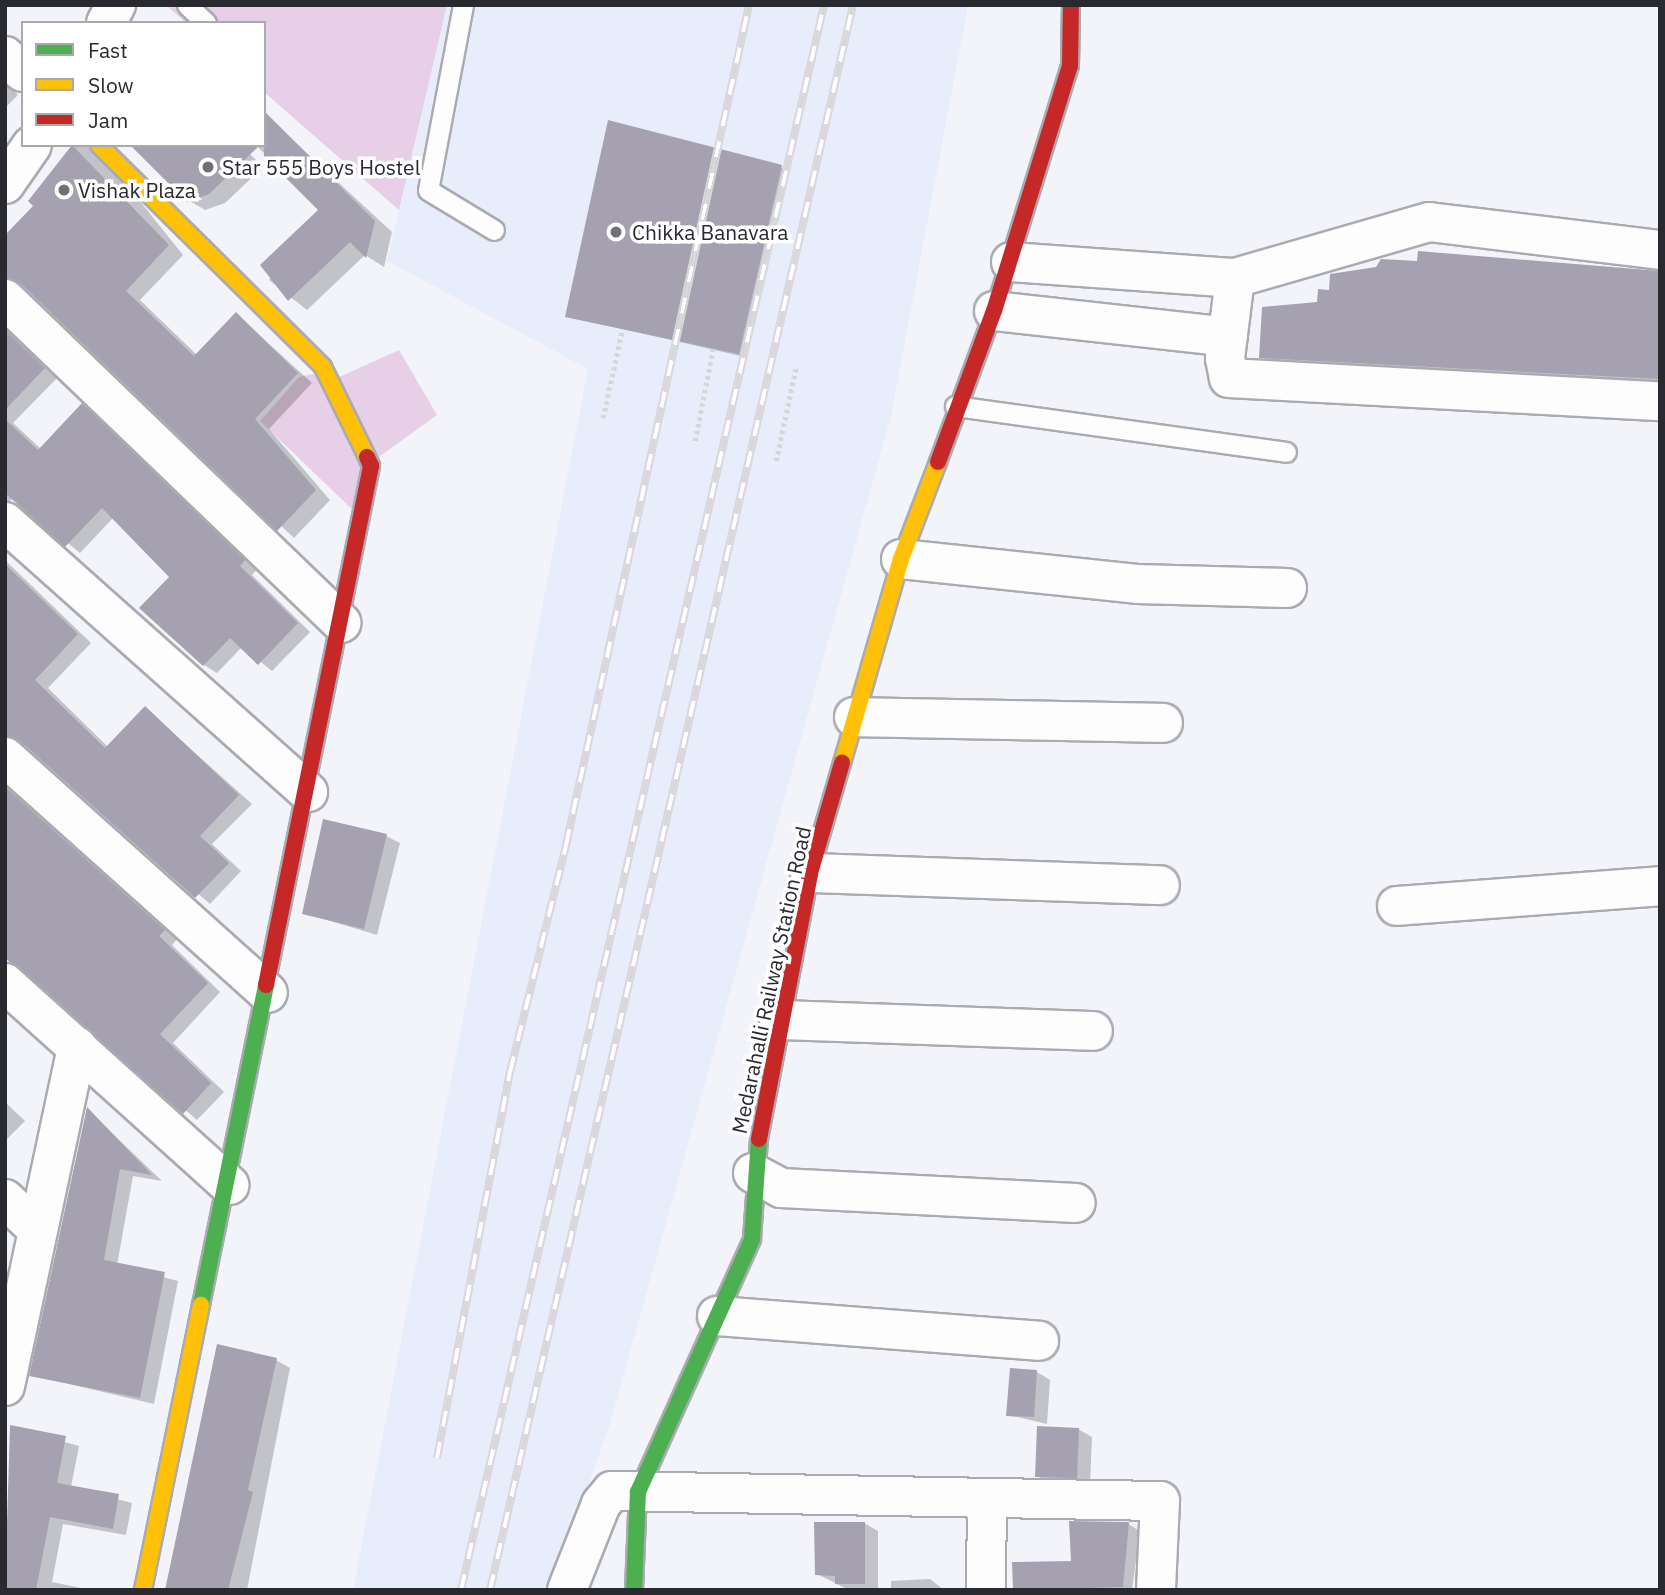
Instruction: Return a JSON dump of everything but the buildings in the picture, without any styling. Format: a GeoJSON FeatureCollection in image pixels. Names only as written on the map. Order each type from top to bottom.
{"type":"FeatureCollection","features":[{"type":"Feature","properties":{"kind":"street"},"geometry":{"type":"LineString","coordinates":[[107,21],[116,5]]}},
{"type":"Feature","properties":{"kind":"street","name":"Medarahalli Railway Station Road"},"geometry":{"type":"LineString","coordinates":[[638,1492],[752,1239],[754,1173],[779,1020],[810,873],[901,559],[955,406],[1011,262],[1070,66],[1071,5]]}},
{"type":"Feature","properties":{"kind":"street"},"geometry":{"type":"LineString","coordinates":[[5,57],[21,70]]}},
{"type":"Feature","properties":{"kind":"street"},"geometry":{"type":"LineString","coordinates":[[5,184],[31,147]]}},
{"type":"Feature","properties":{"kind":"street"},"geometry":{"type":"LineString","coordinates":[[101,147],[323,367],[371,466],[268,993],[143,1590]]}},
{"type":"Feature","properties":{"kind":"street"},"geometry":{"type":"LineString","coordinates":[[1011,262],[1235,278],[1429,222],[1660,250]]}},
{"type":"Feature","properties":{"kind":"street"},"geometry":{"type":"LineString","coordinates":[[1235,278],[1228,337],[1229,378],[1242,381],[1660,401]]}},
{"type":"Feature","properties":{"kind":"street"},"geometry":{"type":"LineString","coordinates":[[5,299],[342,623]]}},
{"type":"Feature","properties":{"kind":"street"},"geometry":{"type":"LineString","coordinates":[[994,311],[1228,337]]}},
{"type":"Feature","properties":{"kind":"street"},"geometry":{"type":"LineString","coordinates":[[5,522],[308,792]]}},
{"type":"Feature","properties":{"kind":"street"},"geometry":{"type":"LineString","coordinates":[[901,559],[1137,584],[1287,588]]}},
{"type":"Feature","properties":{"kind":"street"},"geometry":{"type":"LineString","coordinates":[[854,717],[1163,723]]}},
{"type":"Feature","properties":{"kind":"street"},"geometry":{"type":"LineString","coordinates":[[5,757],[268,993]]}},
{"type":"Feature","properties":{"kind":"street"},"geometry":{"type":"LineString","coordinates":[[810,873],[1160,885]]}},
{"type":"Feature","properties":{"kind":"street"},"geometry":{"type":"LineString","coordinates":[[1397,906],[1660,886]]}},
{"type":"Feature","properties":{"kind":"street"},"geometry":{"type":"LineString","coordinates":[[5,983],[229,1185]]}},
{"type":"Feature","properties":{"kind":"street"},"geometry":{"type":"LineString","coordinates":[[779,1020],[1093,1031]]}},
{"type":"Feature","properties":{"kind":"street"},"geometry":{"type":"LineString","coordinates":[[5,1386],[77,1047]]}},
{"type":"Feature","properties":{"kind":"street"},"geometry":{"type":"LineString","coordinates":[[754,1173],[781,1188],[1076,1203]]}},
{"type":"Feature","properties":{"kind":"street"},"geometry":{"type":"LineString","coordinates":[[5,1199],[38,1230]]}},
{"type":"Feature","properties":{"kind":"street"},"geometry":{"type":"LineString","coordinates":[[717,1316],[1039,1340]]}},
{"type":"Feature","properties":{"kind":"street"},"geometry":{"type":"LineString","coordinates":[[567,1590],[601,1504],[612,1491],[1160,1500],[1156,1590]]}},
{"type":"Feature","properties":{"kind":"street"},"geometry":{"type":"LineString","coordinates":[[634,1590],[638,1492]]}},
{"type":"Feature","properties":{"kind":"street"},"geometry":{"type":"LineString","coordinates":[[986,1590],[987,1498]]}},
{"type":"Feature","properties":{"kind":"lane"},"geometry":{"type":"LineString","coordinates":[[187,5],[204,21]]}},
{"type":"Feature","properties":{"kind":"lane"},"geometry":{"type":"LineString","coordinates":[[463,5],[428,190],[494,230]]}},
{"type":"Feature","properties":{"kind":"lane"},"geometry":{"type":"LineString","coordinates":[[955,406],[1286,453]]}},
{"type":"Feature","properties":{"kind":"path"},"geometry":{"type":"LineString","coordinates":[[603,418],[622,331]]}},
{"type":"Feature","properties":{"kind":"path"},"geometry":{"type":"LineString","coordinates":[[695,440],[713,349]]}},
{"type":"Feature","properties":{"kind":"path"},"geometry":{"type":"LineString","coordinates":[[776,461],[796,367]]}},
{"type":"Feature","properties":{"kind":"shaded area"},"geometry":{"type":"Polygon","coordinates":[[[166,5],[447,5],[399,210],[266,94],[266,21],[184,21],[166,5]]]}},
{"type":"Feature","properties":{"kind":"shaded area"},"geometry":{"type":"Polygon","coordinates":[[[447,5],[968,5],[891,416],[610,1424],[551,1590],[353,1590],[588,369],[387,261],[447,5]]]}},
{"type":"Feature","properties":{"kind":"shaded area"},"geometry":{"type":"Polygon","coordinates":[[[399,350],[437,415],[376,459],[337,378],[399,350]]]}},
{"type":"Feature","properties":{"kind":"shaded area"},"geometry":{"type":"Polygon","coordinates":[[[320,372],[365,466],[357,514],[260,421],[299,377],[320,372]]]}},
{"type":"Feature","properties":{"kind":"railway"},"geometry":{"type":"LineString","coordinates":[[437,1458],[510,1072],[566,845],[749,5]]}},
{"type":"Feature","properties":{"kind":"railway"},"geometry":{"type":"LineString","coordinates":[[461,1590],[824,5]]}},
{"type":"Feature","properties":{"kind":"railway"},"geometry":{"type":"LineString","coordinates":[[490,1590],[853,5]]}},
{"type":"Feature","properties":{"kind":"traffic: fast"},"geometry":{"type":"LineString","coordinates":[[201,1305],[266,985]]}},
{"type":"Feature","properties":{"kind":"traffic: fast"},"geometry":{"type":"LineString","coordinates":[[634,1590],[638,1492],[752,1239],[759,1139]]}},
{"type":"Feature","properties":{"kind":"traffic: slow"},"geometry":{"type":"LineString","coordinates":[[101,147],[323,367],[367,457]]}},
{"type":"Feature","properties":{"kind":"traffic: slow"},"geometry":{"type":"LineString","coordinates":[[842,763],[901,559],[938,462]]}},
{"type":"Feature","properties":{"kind":"traffic: slow"},"geometry":{"type":"LineString","coordinates":[[143,1590],[201,1305]]}},
{"type":"Feature","properties":{"kind":"traffic: jam"},"geometry":{"type":"LineString","coordinates":[[938,462],[994,311],[1070,66],[1071,5]]}},
{"type":"Feature","properties":{"kind":"traffic: jam"},"geometry":{"type":"LineString","coordinates":[[266,985],[371,466],[367,457]]}},
{"type":"Feature","properties":{"kind":"traffic: jam"},"geometry":{"type":"LineString","coordinates":[[759,1139],[810,873],[842,763]]}},
{"type":"Feature","properties":{"kind":"place","name":"Star 555 Boys Hostel"},"geometry":{"type":"Point","coordinates":[208,167]}},
{"type":"Feature","properties":{"kind":"place","name":"Vishak Plaza"},"geometry":{"type":"Point","coordinates":[64,190]}},
{"type":"Feature","properties":{"kind":"place","name":"Chikka Banavara"},"geometry":{"type":"Point","coordinates":[616,232]}}]}
